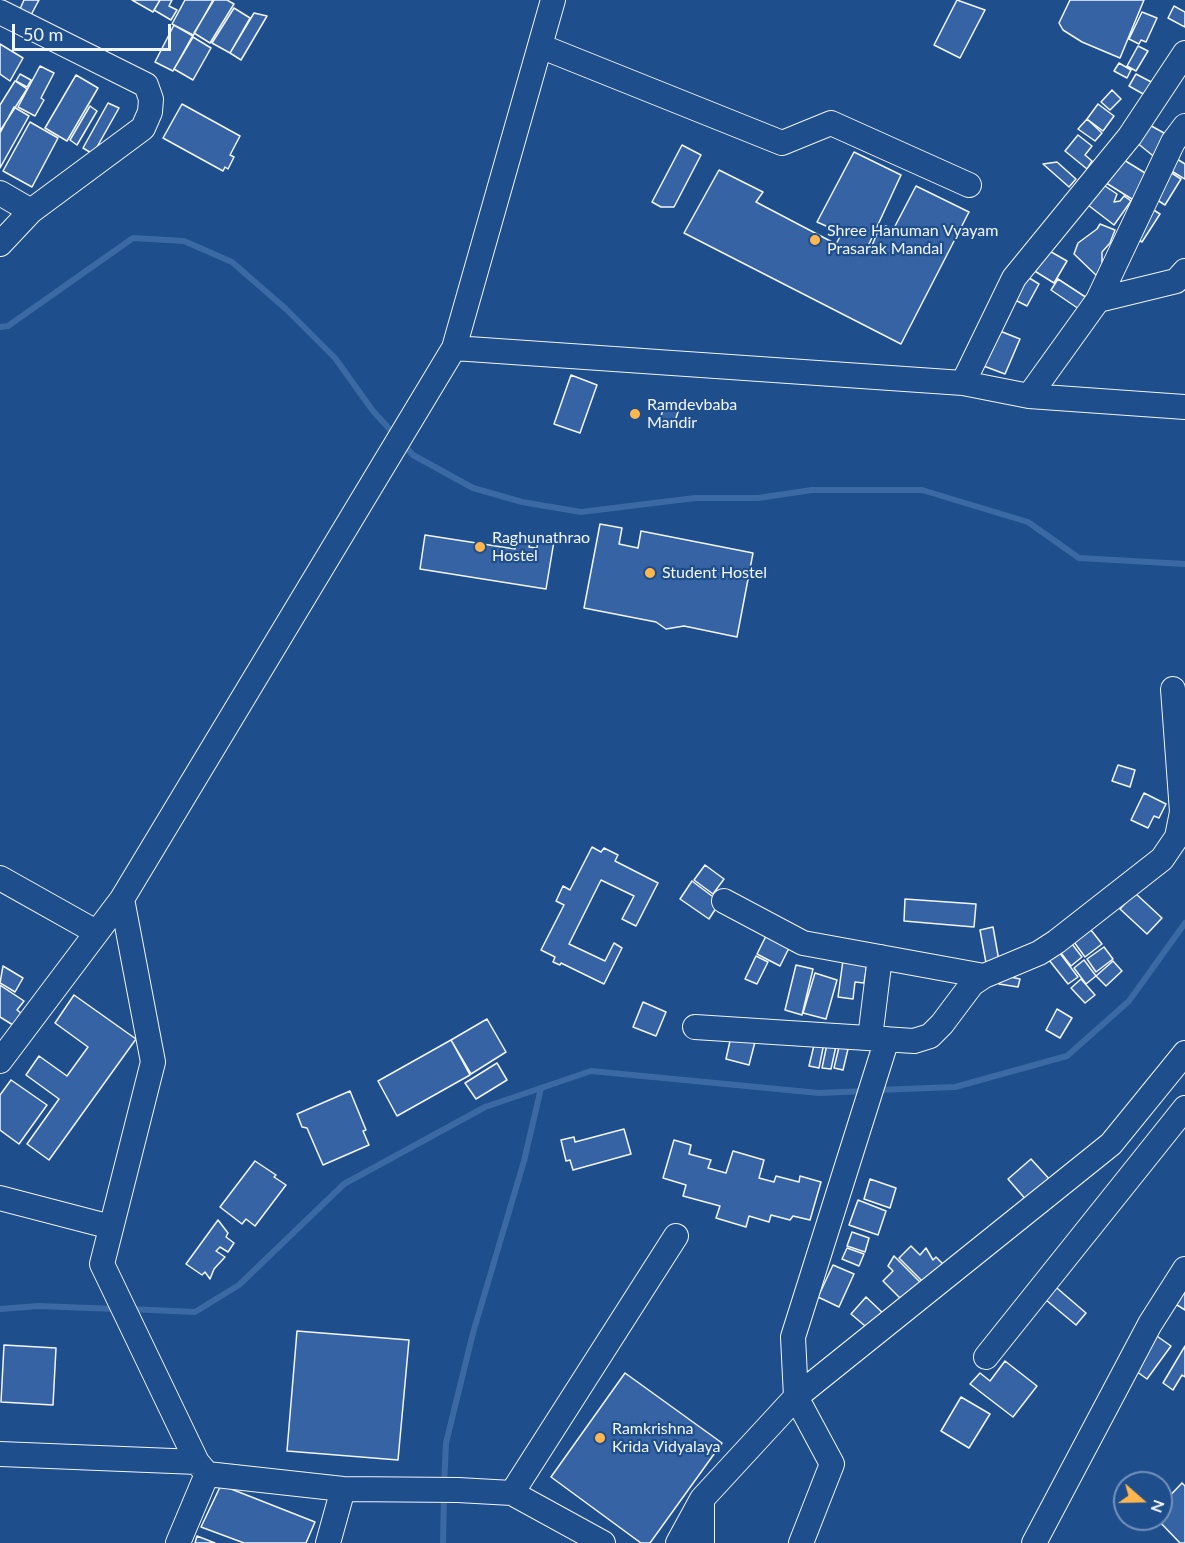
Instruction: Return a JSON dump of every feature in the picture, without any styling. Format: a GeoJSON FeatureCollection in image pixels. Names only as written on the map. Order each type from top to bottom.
{"type":"FeatureCollection","features":[{"type":"Feature","properties":{"kind":"street"},"geometry":{"type":"LineString","coordinates":[[0,1061],[122,899],[454,348],[553,0]]}},
{"type":"Feature","properties":{"kind":"street"},"geometry":{"type":"LineString","coordinates":[[0,12],[147,85],[151,99],[150,112],[143,128],[32,211],[0,244]]}},
{"type":"Feature","properties":{"kind":"street"},"geometry":{"type":"LineString","coordinates":[[540,46],[782,143],[831,123],[969,185]]}},
{"type":"Feature","properties":{"kind":"street"},"geometry":{"type":"LineString","coordinates":[[963,383],[1014,278],[1130,136],[1185,53]]}},
{"type":"Feature","properties":{"kind":"street"},"geometry":{"type":"LineString","coordinates":[[1029,396],[1098,300],[1173,142],[1185,126]]}},
{"type":"Feature","properties":{"kind":"street"},"geometry":{"type":"LineString","coordinates":[[0,193],[32,211]]}},
{"type":"Feature","properties":{"kind":"street"},"geometry":{"type":"LineString","coordinates":[[1098,300],[1176,282],[1185,271]]}},
{"type":"Feature","properties":{"kind":"street"},"geometry":{"type":"LineString","coordinates":[[454,348],[963,383],[1029,396],[1185,407]]}},
{"type":"Feature","properties":{"kind":"street"},"geometry":{"type":"LineString","coordinates":[[695,1027],[880,1046],[930,1036],[972,984],[1056,942],[1162,859],[1178,837],[1182,812],[1173,689]]}},
{"type":"Feature","properties":{"kind":"street"},"geometry":{"type":"LineString","coordinates":[[0,878],[96,932]]}},
{"type":"Feature","properties":{"kind":"street"},"geometry":{"type":"LineString","coordinates":[[122,899],[153,1062],[102,1264],[202,1468],[178,1543]]}},
{"type":"Feature","properties":{"kind":"street"},"geometry":{"type":"LineString","coordinates":[[724,901],[803,943],[984,976]]}},
{"type":"Feature","properties":{"kind":"street"},"geometry":{"type":"LineString","coordinates":[[801,1543],[832,1464],[796,1397],[793,1338],[867,1107],[880,1046],[880,957]]}},
{"type":"Feature","properties":{"kind":"street"},"geometry":{"type":"LineString","coordinates":[[678,1543],[702,1499],[796,1397],[1111,1144],[1185,1053]]}},
{"type":"Feature","properties":{"kind":"street"},"geometry":{"type":"LineString","coordinates":[[986,1357],[1185,1108]]}},
{"type":"Feature","properties":{"kind":"street"},"geometry":{"type":"LineString","coordinates":[[0,1198],[111,1227]]}},
{"type":"Feature","properties":{"kind":"street"},"geometry":{"type":"LineString","coordinates":[[512,1493],[676,1236]]}},
{"type":"Feature","properties":{"kind":"street"},"geometry":{"type":"LineString","coordinates":[[1034,1543],[1150,1324],[1185,1269]]}},
{"type":"Feature","properties":{"kind":"street"},"geometry":{"type":"LineString","coordinates":[[0,1454],[202,1468],[343,1489],[512,1493],[603,1543]]}},
{"type":"Feature","properties":{"kind":"street"},"geometry":{"type":"LineString","coordinates":[[328,1543],[343,1489]]}},
{"type":"Feature","properties":{"kind":"street"},"geometry":{"type":"LineString","coordinates":[[702,1499],[702,1543]]}},
{"type":"Feature","properties":{"kind":"building"},"geometry":{"type":"Polygon","coordinates":[[[24,0],[39,0],[31,15],[20,9],[24,0]]]}},
{"type":"Feature","properties":{"kind":"building"},"geometry":{"type":"Polygon","coordinates":[[[132,0],[160,0],[153,12],[132,0]]]}},
{"type":"Feature","properties":{"kind":"building"},"geometry":{"type":"Polygon","coordinates":[[[160,0],[172,0],[169,6],[177,10],[171,20],[154,10],[160,0]]]}},
{"type":"Feature","properties":{"kind":"building"},"geometry":{"type":"Polygon","coordinates":[[[185,0],[213,0],[193,36],[172,24],[185,0]]]}},
{"type":"Feature","properties":{"kind":"building"},"geometry":{"type":"Polygon","coordinates":[[[214,0],[227,0],[234,4],[210,43],[194,33],[214,0]]]}},
{"type":"Feature","properties":{"kind":"building"},"geometry":{"type":"Polygon","coordinates":[[[957,0],[985,10],[960,58],[934,45],[957,0]]]}},
{"type":"Feature","properties":{"kind":"building"},"geometry":{"type":"Polygon","coordinates":[[[1070,0],[1144,0],[1120,58],[1082,42],[1063,30],[1059,23],[1070,0]]]}},
{"type":"Feature","properties":{"kind":"building"},"geometry":{"type":"Polygon","coordinates":[[[1174,6],[1185,12],[1185,27],[1168,18],[1174,6]]]}},
{"type":"Feature","properties":{"kind":"building"},"geometry":{"type":"Polygon","coordinates":[[[234,8],[250,18],[230,53],[212,43],[234,8]]]}},
{"type":"Feature","properties":{"kind":"building"},"geometry":{"type":"Polygon","coordinates":[[[1142,12],[1157,18],[1146,42],[1141,40],[1139,44],[1129,39],[1142,12]]]}},
{"type":"Feature","properties":{"kind":"building"},"geometry":{"type":"Polygon","coordinates":[[[254,13],[267,16],[241,60],[230,53],[254,13]]]}},
{"type":"Feature","properties":{"kind":"building"},"geometry":{"type":"Polygon","coordinates":[[[174,25],[193,35],[173,71],[155,62],[174,25]]]}},
{"type":"Feature","properties":{"kind":"building"},"geometry":{"type":"Polygon","coordinates":[[[193,37],[211,48],[193,80],[174,69],[193,37]]]}},
{"type":"Feature","properties":{"kind":"building"},"geometry":{"type":"Polygon","coordinates":[[[0,44],[23,58],[10,81],[0,74],[0,44]]]}},
{"type":"Feature","properties":{"kind":"building"},"geometry":{"type":"Polygon","coordinates":[[[1138,46],[1148,51],[1136,71],[1127,66],[1138,46]]]}},
{"type":"Feature","properties":{"kind":"building"},"geometry":{"type":"Polygon","coordinates":[[[1119,63],[1131,70],[1127,78],[1114,71],[1119,63]]]}},
{"type":"Feature","properties":{"kind":"building"},"geometry":{"type":"Polygon","coordinates":[[[40,66],[54,73],[35,116],[18,107],[40,66]]]}},
{"type":"Feature","properties":{"kind":"building"},"geometry":{"type":"Polygon","coordinates":[[[20,74],[31,80],[27,87],[16,81],[20,74]]]}},
{"type":"Feature","properties":{"kind":"building"},"geometry":{"type":"Polygon","coordinates":[[[1136,74],[1157,85],[1145,95],[1129,86],[1136,74]]]}},
{"type":"Feature","properties":{"kind":"building"},"geometry":{"type":"Polygon","coordinates":[[[76,75],[98,88],[67,141],[45,128],[76,75]]]}},
{"type":"Feature","properties":{"kind":"building"},"geometry":{"type":"Polygon","coordinates":[[[15,81],[27,89],[0,131],[0,105],[15,81]]]}},
{"type":"Feature","properties":{"kind":"building"},"geometry":{"type":"Polygon","coordinates":[[[1112,90],[1121,99],[1110,110],[1101,102],[1112,90]]]}},
{"type":"Feature","properties":{"kind":"building"},"geometry":{"type":"Polygon","coordinates":[[[108,103],[119,108],[93,154],[83,148],[108,103]]]}},
{"type":"Feature","properties":{"kind":"building"},"geometry":{"type":"Polygon","coordinates":[[[182,104],[240,136],[230,155],[234,157],[228,169],[225,167],[223,171],[163,138],[182,104]]]}},
{"type":"Feature","properties":{"kind":"building"},"geometry":{"type":"Polygon","coordinates":[[[1098,104],[1114,116],[1103,131],[1087,119],[1098,104]]]}},
{"type":"Feature","properties":{"kind":"building"},"geometry":{"type":"Polygon","coordinates":[[[90,106],[97,111],[77,145],[70,140],[90,106]]]}},
{"type":"Feature","properties":{"kind":"building"},"geometry":{"type":"Polygon","coordinates":[[[14,107],[29,116],[0,168],[0,133],[14,107]]]}},
{"type":"Feature","properties":{"kind":"building"},"geometry":{"type":"Polygon","coordinates":[[[1087,119],[1102,133],[1095,141],[1078,129],[1087,119]]]}},
{"type":"Feature","properties":{"kind":"building"},"geometry":{"type":"Polygon","coordinates":[[[30,122],[58,138],[32,187],[3,171],[30,122]]]}},
{"type":"Feature","properties":{"kind":"building"},"geometry":{"type":"Polygon","coordinates":[[[1146,123],[1173,138],[1157,159],[1136,142],[1146,123]]]}},
{"type":"Feature","properties":{"kind":"building"},"geometry":{"type":"Polygon","coordinates":[[[1078,135],[1092,146],[1085,155],[1092,161],[1087,169],[1065,151],[1078,135]]]}},
{"type":"Feature","properties":{"kind":"building"},"geometry":{"type":"Polygon","coordinates":[[[682,145],[701,155],[674,207],[661,207],[652,202],[682,145]]]}},
{"type":"Feature","properties":{"kind":"building"},"geometry":{"type":"Polygon","coordinates":[[[854,152],[901,175],[869,244],[871,248],[878,231],[886,226],[893,230],[916,186],[969,212],[901,344],[684,233],[719,170],[763,192],[756,202],[836,244],[842,233],[817,222],[854,152]]]}},
{"type":"Feature","properties":{"kind":"building"},"geometry":{"type":"Polygon","coordinates":[[[1177,159],[1185,164],[1185,179],[1170,170],[1177,159]]]}},
{"type":"Feature","properties":{"kind":"building"},"geometry":{"type":"Polygon","coordinates":[[[1124,160],[1150,176],[1135,201],[1103,181],[1124,160]]]}},
{"type":"Feature","properties":{"kind":"building"},"geometry":{"type":"Polygon","coordinates":[[[1057,162],[1076,179],[1069,187],[1043,164],[1057,162]]]}},
{"type":"Feature","properties":{"kind":"building"},"geometry":{"type":"Polygon","coordinates":[[[1170,172],[1181,179],[1165,205],[1154,198],[1170,172]]]}},
{"type":"Feature","properties":{"kind":"building"},"geometry":{"type":"Polygon","coordinates":[[[1102,184],[1117,194],[1114,202],[1120,201],[1124,196],[1131,201],[1114,225],[1088,205],[1102,184]]]}},
{"type":"Feature","properties":{"kind":"building"},"geometry":{"type":"Polygon","coordinates":[[[1149,207],[1160,214],[1142,242],[1131,235],[1149,207]]]}},
{"type":"Feature","properties":{"kind":"building"},"geometry":{"type":"Polygon","coordinates":[[[1100,224],[1115,230],[1110,243],[1102,252],[1102,265],[1098,277],[1074,254],[1078,243],[1097,229],[1100,224]]]}},
{"type":"Feature","properties":{"kind":"building"},"geometry":{"type":"Polygon","coordinates":[[[1046,249],[1067,261],[1054,283],[1033,270],[1046,249]]]}},
{"type":"Feature","properties":{"kind":"building"},"geometry":{"type":"Polygon","coordinates":[[[1026,276],[1039,284],[1027,306],[1013,299],[1026,276]]]}},
{"type":"Feature","properties":{"kind":"building"},"geometry":{"type":"Polygon","coordinates":[[[1058,279],[1087,298],[1079,309],[1051,290],[1058,279]]]}},
{"type":"Feature","properties":{"kind":"building"},"geometry":{"type":"Polygon","coordinates":[[[995,329],[1020,339],[1005,374],[981,365],[995,329]]]}},
{"type":"Feature","properties":{"kind":"building"},"geometry":{"type":"Polygon","coordinates":[[[571,375],[597,385],[580,433],[554,424],[571,375]]]}},
{"type":"Feature","properties":{"kind":"building"},"geometry":{"type":"Polygon","coordinates":[[[666,401],[680,406],[674,424],[660,419],[666,401]]]}},
{"type":"Feature","properties":{"kind":"building"},"geometry":{"type":"Polygon","coordinates":[[[600,524],[622,528],[619,544],[638,548],[641,531],[753,553],[737,637],[684,626],[666,629],[656,622],[584,608],[600,524]]]}},
{"type":"Feature","properties":{"kind":"building"},"geometry":{"type":"Polygon","coordinates":[[[425,535],[515,549],[517,537],[531,539],[529,547],[537,548],[538,538],[554,541],[546,589],[420,569],[425,535]]]}},
{"type":"Feature","properties":{"kind":"building"},"geometry":{"type":"Polygon","coordinates":[[[1118,765],[1135,770],[1130,787],[1112,781],[1118,765]]]}},
{"type":"Feature","properties":{"kind":"building"},"geometry":{"type":"Polygon","coordinates":[[[1144,793],[1166,804],[1159,818],[1154,816],[1148,828],[1131,820],[1144,793]]]}},
{"type":"Feature","properties":{"kind":"building"},"geometry":{"type":"Polygon","coordinates":[[[592,847],[601,852],[604,848],[618,855],[615,861],[658,883],[636,926],[622,919],[634,896],[601,880],[569,944],[605,961],[614,943],[622,948],[604,984],[561,963],[560,965],[553,962],[555,957],[541,950],[564,905],[556,901],[563,886],[570,890],[592,847]]]}},
{"type":"Feature","properties":{"kind":"building"},"geometry":{"type":"Polygon","coordinates":[[[705,865],[724,879],[713,894],[694,880],[705,865]]]}},
{"type":"Feature","properties":{"kind":"building"},"geometry":{"type":"Polygon","coordinates":[[[692,881],[720,902],[709,919],[680,899],[692,881]]]}},
{"type":"Feature","properties":{"kind":"building"},"geometry":{"type":"Polygon","coordinates":[[[1135,893],[1162,918],[1147,934],[1120,909],[1135,893]]]}},
{"type":"Feature","properties":{"kind":"building"},"geometry":{"type":"Polygon","coordinates":[[[905,899],[976,904],[974,927],[904,921],[905,899]]]}},
{"type":"Feature","properties":{"kind":"building"},"geometry":{"type":"Polygon","coordinates":[[[993,927],[999,961],[986,963],[980,930],[993,927]]]}},
{"type":"Feature","properties":{"kind":"building"},"geometry":{"type":"Polygon","coordinates":[[[1091,930],[1102,944],[1085,957],[1074,942],[1091,930]]]}},
{"type":"Feature","properties":{"kind":"building"},"geometry":{"type":"Polygon","coordinates":[[[767,934],[790,946],[780,966],[757,954],[767,934]]]}},
{"type":"Feature","properties":{"kind":"building"},"geometry":{"type":"Polygon","coordinates":[[[1072,944],[1082,957],[1071,966],[1061,953],[1072,944]]]}},
{"type":"Feature","properties":{"kind":"building"},"geometry":{"type":"Polygon","coordinates":[[[1104,947],[1113,959],[1096,972],[1087,959],[1104,947]]]}},
{"type":"Feature","properties":{"kind":"building"},"geometry":{"type":"Polygon","coordinates":[[[1059,952],[1078,977],[1068,984],[1049,960],[1059,952]]]}},
{"type":"Feature","properties":{"kind":"building"},"geometry":{"type":"Polygon","coordinates":[[[756,956],[768,962],[757,984],[745,979],[756,956]]]}},
{"type":"Feature","properties":{"kind":"building"},"geometry":{"type":"Polygon","coordinates":[[[843,960],[867,963],[864,983],[855,982],[853,999],[838,997],[843,960]]]}},
{"type":"Feature","properties":{"kind":"building"},"geometry":{"type":"Polygon","coordinates":[[[1084,960],[1096,976],[1086,984],[1074,968],[1084,960]]]}},
{"type":"Feature","properties":{"kind":"building"},"geometry":{"type":"Polygon","coordinates":[[[1113,961],[1122,971],[1106,986],[1096,976],[1113,961]]]}},
{"type":"Feature","properties":{"kind":"building"},"geometry":{"type":"Polygon","coordinates":[[[796,965],[813,969],[802,1015],[785,1010],[796,965]]]}},
{"type":"Feature","properties":{"kind":"building"},"geometry":{"type":"Polygon","coordinates":[[[3,966],[23,978],[15,992],[0,983],[3,966]]]}},
{"type":"Feature","properties":{"kind":"building"},"geometry":{"type":"Polygon","coordinates":[[[815,973],[837,980],[826,1019],[803,1013],[815,973]]]}},
{"type":"Feature","properties":{"kind":"building"},"geometry":{"type":"Polygon","coordinates":[[[1001,975],[1020,979],[1018,987],[999,984],[1001,975]]]}},
{"type":"Feature","properties":{"kind":"building"},"geometry":{"type":"Polygon","coordinates":[[[1081,979],[1095,995],[1085,1003],[1071,988],[1081,979]]]}},
{"type":"Feature","properties":{"kind":"building"},"geometry":{"type":"Polygon","coordinates":[[[0,985],[24,1001],[17,1010],[21,1013],[13,1025],[0,1017],[0,985]]]}},
{"type":"Feature","properties":{"kind":"building"},"geometry":{"type":"Polygon","coordinates":[[[74,995],[136,1039],[49,1160],[27,1144],[59,1099],[26,1075],[39,1056],[67,1076],[88,1047],[55,1023],[74,995]]]}},
{"type":"Feature","properties":{"kind":"building"},"geometry":{"type":"Polygon","coordinates":[[[643,1002],[666,1012],[656,1036],[633,1027],[643,1002]]]}},
{"type":"Feature","properties":{"kind":"building"},"geometry":{"type":"Polygon","coordinates":[[[1057,1009],[1072,1018],[1060,1038],[1046,1030],[1057,1009]]]}},
{"type":"Feature","properties":{"kind":"building"},"geometry":{"type":"Polygon","coordinates":[[[487,1019],[506,1052],[471,1074],[451,1040],[487,1019]]]}},
{"type":"Feature","properties":{"kind":"building"},"geometry":{"type":"Polygon","coordinates":[[[732,1032],[756,1038],[749,1065],[726,1059],[732,1032]]]}},
{"type":"Feature","properties":{"kind":"building"},"geometry":{"type":"Polygon","coordinates":[[[451,1040],[470,1075],[397,1116],[378,1081],[451,1040]]]}},
{"type":"Feature","properties":{"kind":"building"},"geometry":{"type":"Polygon","coordinates":[[[815,1041],[824,1043],[819,1068],[809,1066],[815,1041]]]}},
{"type":"Feature","properties":{"kind":"building"},"geometry":{"type":"Polygon","coordinates":[[[827,1044],[836,1046],[831,1069],[822,1068],[827,1044]]]}},
{"type":"Feature","properties":{"kind":"building"},"geometry":{"type":"Polygon","coordinates":[[[839,1047],[848,1049],[843,1070],[834,1068],[839,1047]]]}},
{"type":"Feature","properties":{"kind":"building"},"geometry":{"type":"Polygon","coordinates":[[[497,1063],[507,1080],[476,1099],[465,1083],[497,1063]]]}},
{"type":"Feature","properties":{"kind":"building"},"geometry":{"type":"Polygon","coordinates":[[[11,1080],[47,1105],[19,1144],[0,1130],[0,1095],[11,1080]]]}},
{"type":"Feature","properties":{"kind":"building"},"geometry":{"type":"Polygon","coordinates":[[[350,1091],[366,1130],[363,1131],[369,1145],[323,1165],[307,1128],[302,1127],[297,1114],[350,1091]]]}},
{"type":"Feature","properties":{"kind":"building"},"geometry":{"type":"Polygon","coordinates":[[[624,1129],[631,1154],[573,1170],[570,1160],[566,1161],[561,1140],[574,1137],[575,1142],[624,1129]]]}},
{"type":"Feature","properties":{"kind":"building"},"geometry":{"type":"Polygon","coordinates":[[[674,1140],[691,1145],[689,1154],[711,1160],[708,1168],[726,1173],[733,1151],[764,1160],[759,1178],[774,1182],[776,1176],[799,1182],[800,1176],[821,1182],[810,1220],[793,1216],[790,1220],[771,1215],[769,1222],[749,1216],[746,1227],[716,1218],[720,1206],[683,1196],[686,1185],[663,1178],[674,1140]]]}},
{"type":"Feature","properties":{"kind":"building"},"geometry":{"type":"Polygon","coordinates":[[[1031,1159],[1052,1182],[1028,1202],[1008,1179],[1031,1159]]]}},
{"type":"Feature","properties":{"kind":"building"},"geometry":{"type":"Polygon","coordinates":[[[255,1161],[286,1185],[255,1226],[246,1219],[242,1224],[220,1207],[255,1161]]]}},
{"type":"Feature","properties":{"kind":"building"},"geometry":{"type":"Polygon","coordinates":[[[870,1179],[896,1188],[890,1208],[864,1199],[870,1179]]]}},
{"type":"Feature","properties":{"kind":"building"},"geometry":{"type":"Polygon","coordinates":[[[858,1200],[886,1211],[878,1235],[849,1225],[858,1200]]]}},
{"type":"Feature","properties":{"kind":"building"},"geometry":{"type":"Polygon","coordinates":[[[218,1220],[228,1233],[226,1237],[234,1243],[228,1252],[220,1247],[216,1251],[225,1257],[214,1269],[210,1279],[205,1272],[202,1275],[186,1264],[218,1220]]]}},
{"type":"Feature","properties":{"kind":"building"},"geometry":{"type":"Polygon","coordinates":[[[852,1232],[869,1238],[865,1252],[847,1246],[852,1232]]]}},
{"type":"Feature","properties":{"kind":"building"},"geometry":{"type":"Polygon","coordinates":[[[911,1246],[920,1255],[926,1248],[933,1260],[936,1257],[944,1265],[928,1287],[899,1258],[911,1246]]]}},
{"type":"Feature","properties":{"kind":"building"},"geometry":{"type":"Polygon","coordinates":[[[847,1248],[864,1254],[859,1266],[842,1259],[847,1248]]]}},
{"type":"Feature","properties":{"kind":"building"},"geometry":{"type":"Polygon","coordinates":[[[894,1256],[923,1285],[905,1303],[883,1281],[893,1271],[888,1266],[894,1256]]]}},
{"type":"Feature","properties":{"kind":"building"},"geometry":{"type":"Polygon","coordinates":[[[833,1265],[854,1274],[839,1307],[818,1297],[833,1265]]]}},
{"type":"Feature","properties":{"kind":"building"},"geometry":{"type":"Polygon","coordinates":[[[1051,1283],[1086,1313],[1076,1325],[1046,1300],[1051,1283]]]}},
{"type":"Feature","properties":{"kind":"building"},"geometry":{"type":"Polygon","coordinates":[[[1185,1285],[1185,1310],[1174,1303],[1185,1285]]]}},
{"type":"Feature","properties":{"kind":"building"},"geometry":{"type":"Polygon","coordinates":[[[866,1297],[885,1315],[871,1331],[851,1314],[866,1297]]]}},
{"type":"Feature","properties":{"kind":"building"},"geometry":{"type":"Polygon","coordinates":[[[297,1331],[409,1340],[398,1460],[287,1451],[297,1331]]]}},
{"type":"Feature","properties":{"kind":"building"},"geometry":{"type":"Polygon","coordinates":[[[1154,1334],[1171,1346],[1147,1379],[1129,1366],[1154,1334]]]}},
{"type":"Feature","properties":{"kind":"building"},"geometry":{"type":"Polygon","coordinates":[[[4,1345],[56,1348],[53,1405],[1,1402],[4,1345]]]}},
{"type":"Feature","properties":{"kind":"building"},"geometry":{"type":"Polygon","coordinates":[[[1185,1346],[1185,1377],[1182,1375],[1173,1390],[1163,1383],[1185,1346]]]}},
{"type":"Feature","properties":{"kind":"building"},"geometry":{"type":"Polygon","coordinates":[[[1005,1361],[1037,1386],[1013,1417],[970,1384],[980,1373],[990,1381],[1005,1361]]]}},
{"type":"Feature","properties":{"kind":"building"},"geometry":{"type":"Polygon","coordinates":[[[625,1373],[722,1443],[650,1543],[641,1543],[551,1477],[625,1373]]]}},
{"type":"Feature","properties":{"kind":"building"},"geometry":{"type":"Polygon","coordinates":[[[961,1397],[990,1414],[969,1448],[941,1431],[961,1397]]]}},
{"type":"Feature","properties":{"kind":"building"},"geometry":{"type":"Polygon","coordinates":[[[1182,1483],[1185,1486],[1185,1543],[1180,1543],[1168,1531],[1173,1531],[1173,1492],[1182,1483]]]}},
{"type":"Feature","properties":{"kind":"building"},"geometry":{"type":"Polygon","coordinates":[[[221,1485],[315,1522],[306,1543],[244,1543],[201,1527],[221,1485]]]}},
{"type":"Feature","properties":{"kind":"building"},"geometry":{"type":"Polygon","coordinates":[[[197,1536],[215,1543],[195,1543],[197,1536]]]}},
{"type":"Feature","properties":{"kind":"waterway"},"geometry":{"type":"LineString","coordinates":[[0,327],[8,326],[133,238],[184,241],[232,262],[286,309],[335,358],[373,411],[395,435]]}},
{"type":"Feature","properties":{"kind":"waterway"},"geometry":{"type":"LineString","coordinates":[[402,443],[413,455],[473,488],[522,502],[581,512],[695,498],[758,498],[812,490],[922,490],[1028,522],[1079,558],[1185,564]]}},
{"type":"Feature","properties":{"kind":"waterway"},"geometry":{"type":"LineString","coordinates":[[877,1090],[955,1087],[1067,1056],[1129,1001],[1185,923]]}},
{"type":"Feature","properties":{"kind":"waterway"},"geometry":{"type":"LineString","coordinates":[[129,1309],[195,1312],[239,1285],[344,1184],[485,1107],[591,1071],[819,1093],[866,1091]]}},
{"type":"Feature","properties":{"kind":"waterway"},"geometry":{"type":"LineString","coordinates":[[444,1485],[446,1443],[473,1333],[524,1161],[541,1088]]}},
{"type":"Feature","properties":{"kind":"waterway"},"geometry":{"type":"LineString","coordinates":[[0,1309],[38,1306],[116,1309]]}},
{"type":"Feature","properties":{"kind":"waterway"},"geometry":{"type":"LineString","coordinates":[[443,1543],[444,1496]]}},
{"type":"Feature","properties":{"kind":"place","name":"Shree Hanuman Vyayam Prasarak Mandal"},"geometry":{"type":"Point","coordinates":[815,240]}},
{"type":"Feature","properties":{"kind":"place","name":"Ramdevbaba Mandir"},"geometry":{"type":"Point","coordinates":[635,414]}},
{"type":"Feature","properties":{"kind":"place","name":"Raghunathrao Hostel"},"geometry":{"type":"Point","coordinates":[480,547]}},
{"type":"Feature","properties":{"kind":"place","name":"Student Hostel"},"geometry":{"type":"Point","coordinates":[650,573]}},
{"type":"Feature","properties":{"kind":"place","name":"Ramkrishna Krida Vidyalaya"},"geometry":{"type":"Point","coordinates":[600,1438]}}]}
